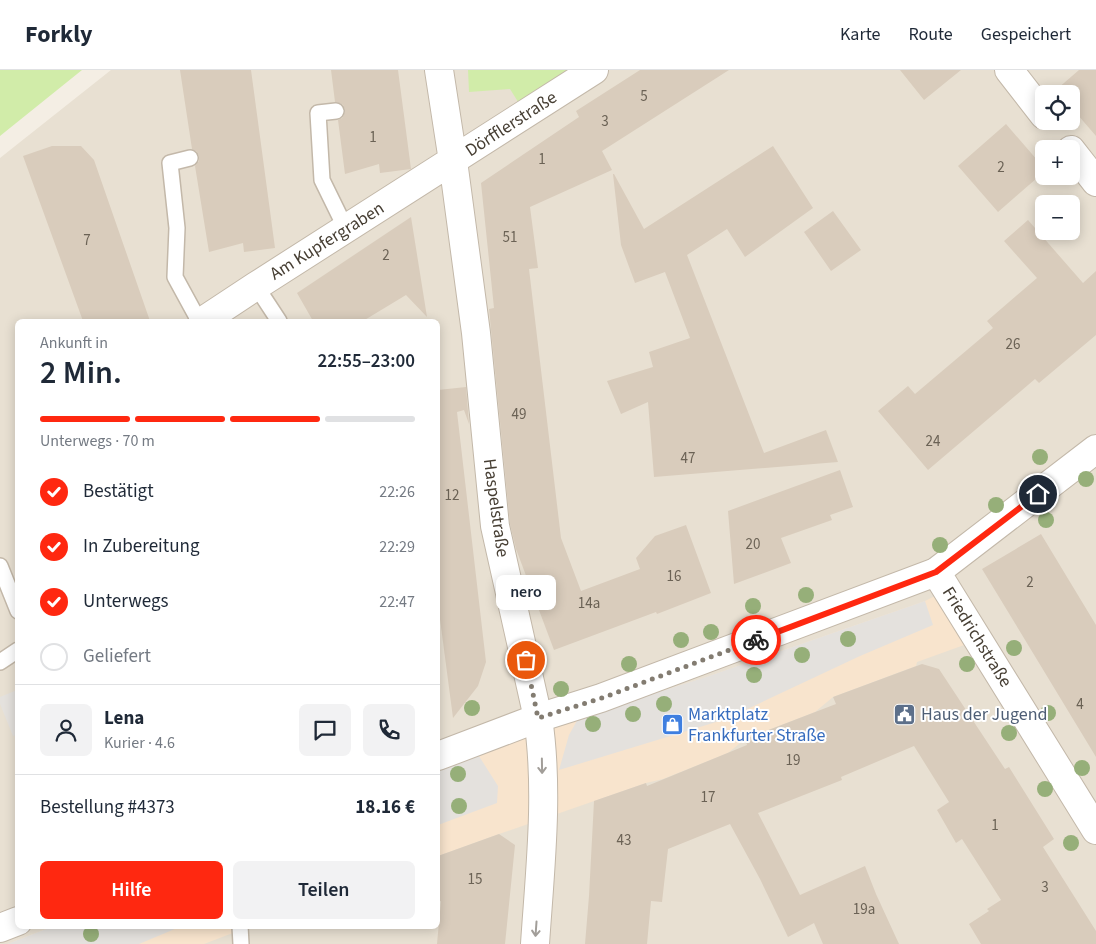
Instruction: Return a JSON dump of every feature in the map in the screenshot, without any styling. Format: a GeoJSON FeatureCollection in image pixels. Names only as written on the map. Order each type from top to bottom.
{"type":"FeatureCollection","features":[{"type":"Feature","properties":{"kind":"street","name":"Haspelstraße"},"geometry":{"type":"LineString","coordinates":[[439,70],[476,332],[496,526],[538,718],[542,746],[543,819],[535,944]]}},
{"type":"Feature","properties":{"kind":"street","name":"Dörfflerstraße"},"geometry":{"type":"LineString","coordinates":[[453,161],[594,70]]}},
{"type":"Feature","properties":{"kind":"street"},"geometry":{"type":"LineString","coordinates":[[1009,70],[1035,103]]}},
{"type":"Feature","properties":{"kind":"street"},"geometry":{"type":"LineString","coordinates":[[1056,130],[1064,140]]}},
{"type":"Feature","properties":{"kind":"street","name":"Am Kupfergraben"},"geometry":{"type":"LineString","coordinates":[[206,319],[453,161]]}},
{"type":"Feature","properties":{"kind":"street"},"geometry":{"type":"LineString","coordinates":[[1080,161],[1096,182]]}},
{"type":"Feature","properties":{"kind":"street"},"geometry":{"type":"LineString","coordinates":[[440,755],[538,718],[602,698],[936,572],[1096,450]]}},
{"type":"Feature","properties":{"kind":"street","name":"Friedrichstraße"},"geometry":{"type":"LineString","coordinates":[[936,572],[1096,830]]}},
{"type":"Feature","properties":{"kind":"street"},"geometry":{"type":"LineString","coordinates":[[0,928],[15,922]]}},
{"type":"Feature","properties":{"kind":"lane"},"geometry":{"type":"LineString","coordinates":[[336,111],[318,113],[322,180],[346,229]]}},
{"type":"Feature","properties":{"kind":"lane"},"geometry":{"type":"LineString","coordinates":[[190,158],[170,163],[177,228],[175,277],[198,319]]}},
{"type":"Feature","properties":{"kind":"lane"},"geometry":{"type":"LineString","coordinates":[[256,286],[278,319]]}},
{"type":"Feature","properties":{"kind":"lane"},"geometry":{"type":"LineString","coordinates":[[0,566],[15,604]]}},
{"type":"Feature","properties":{"kind":"lane"},"geometry":{"type":"LineString","coordinates":[[0,662],[15,652]]}},
{"type":"Feature","properties":{"kind":"lane"},"geometry":{"type":"LineString","coordinates":[[240,929],[241,944]]}},
{"type":"Feature","properties":{"kind":"shaded area"},"geometry":{"type":"Polygon","coordinates":[[[111,70],[1096,70],[1096,944],[0,944],[0,158],[111,70]]]}},
{"type":"Feature","properties":{"kind":"shaded area","name":"Marktplatz Frankfurter Straße"},"geometry":{"type":"Polygon","coordinates":[[[947,590],[978,640],[917,662],[916,666],[833,697],[815,712],[745,739],[728,753],[663,779],[646,783],[440,855],[440,768],[579,717],[706,677],[925,601],[947,590]]]}},
{"type":"Feature","properties":{"kind":"shaded area"},"geometry":{"type":"Polygon","coordinates":[[[925,601],[933,625],[860,656],[726,719],[559,770],[569,735],[579,717],[706,677],[925,601]]]}},
{"type":"Feature","properties":{"kind":"shaded area"},"geometry":{"type":"Polygon","coordinates":[[[15,691],[15,736],[13,736],[0,704],[0,697],[15,691]]]}},
{"type":"Feature","properties":{"kind":"shaded area"},"geometry":{"type":"Polygon","coordinates":[[[477,753],[498,786],[497,803],[440,824],[440,768],[477,753]]]}},
{"type":"Feature","properties":{"kind":"shaded area"},"geometry":{"type":"Polygon","coordinates":[[[46,929],[243,929],[204,944],[7,944],[46,929]]]}},
{"type":"Feature","properties":{"kind":"shaded area"},"geometry":{"type":"Polygon","coordinates":[[[46,929],[175,929],[139,944],[7,944],[46,929]]]}},
{"type":"Feature","properties":{"kind":"green space"},"geometry":{"type":"Polygon","coordinates":[[[0,70],[82,70],[0,136],[0,70]]]}},
{"type":"Feature","properties":{"kind":"green space"},"geometry":{"type":"Polygon","coordinates":[[[468,70],[575,70],[520,105],[510,89],[469,92],[468,70]]]}},
{"type":"Feature","properties":{"kind":"building"},"geometry":{"type":"Polygon","coordinates":[[[180,70],[251,70],[275,248],[244,252],[243,243],[209,252],[195,166],[199,161],[199,156],[192,149],[180,70]]]}},
{"type":"Feature","properties":{"kind":"building"},"geometry":{"type":"Polygon","coordinates":[[[331,70],[398,70],[411,169],[380,173],[379,164],[345,174],[338,120],[344,115],[345,109],[343,105],[335,102],[331,70]]]}},
{"type":"Feature","properties":{"kind":"building"},"geometry":{"type":"Polygon","coordinates":[[[640,70],[729,70],[602,151],[612,170],[530,207],[538,268],[529,269],[561,538],[581,591],[640,569],[636,558],[655,536],[686,525],[711,593],[554,650],[516,549],[510,524],[489,309],[494,308],[481,183],[579,117],[576,111],[640,70]]]}},
{"type":"Feature","properties":{"kind":"building"},"geometry":{"type":"Polygon","coordinates":[[[900,70],[961,70],[924,100],[900,70]]]}},
{"type":"Feature","properties":{"kind":"building"},"geometry":{"type":"Polygon","coordinates":[[[1079,70],[1096,70],[1096,136],[1080,117],[1080,85],[1062,85],[1079,70]]]}},
{"type":"Feature","properties":{"kind":"building"},"geometry":{"type":"Polygon","coordinates":[[[1006,124],[1035,158],[1035,180],[998,212],[958,166],[1006,124]]]}},
{"type":"Feature","properties":{"kind":"building"},"geometry":{"type":"Polygon","coordinates":[[[52,146],[81,146],[94,160],[149,319],[82,319],[23,156],[52,146]]]}},
{"type":"Feature","properties":{"kind":"building"},"geometry":{"type":"Polygon","coordinates":[[[773,146],[813,208],[745,257],[727,229],[687,255],[764,453],[826,430],[838,462],[654,477],[648,402],[621,414],[607,381],[653,367],[649,352],[690,338],[665,272],[635,283],[621,245],[613,174],[644,229],[773,146]]]}},
{"type":"Feature","properties":{"kind":"building"},"geometry":{"type":"Polygon","coordinates":[[[833,211],[861,250],[831,271],[804,232],[833,211]]]}},
{"type":"Feature","properties":{"kind":"building"},"geometry":{"type":"Polygon","coordinates":[[[411,217],[427,317],[406,295],[366,319],[312,319],[297,293],[411,217]]]}},
{"type":"Feature","properties":{"kind":"building"},"geometry":{"type":"Polygon","coordinates":[[[1028,220],[1035,228],[1035,240],[1045,240],[1083,283],[1096,271],[1096,335],[1039,383],[1035,379],[928,470],[878,411],[908,386],[915,394],[993,328],[987,321],[1037,278],[1004,241],[1028,220]]]}},
{"type":"Feature","properties":{"kind":"building"},"geometry":{"type":"Polygon","coordinates":[[[466,387],[469,424],[464,410],[457,412],[486,662],[478,686],[453,718],[440,619],[440,390],[466,387]]]}},
{"type":"Feature","properties":{"kind":"building"},"geometry":{"type":"Polygon","coordinates":[[[840,470],[853,507],[830,515],[832,520],[781,538],[791,563],[734,584],[728,511],[840,470]]]}},
{"type":"Feature","properties":{"kind":"building"},"geometry":{"type":"Polygon","coordinates":[[[1041,534],[1096,625],[1096,757],[982,569],[1041,534]]]}},
{"type":"Feature","properties":{"kind":"building"},"geometry":{"type":"Polygon","coordinates":[[[922,664],[939,669],[1005,769],[1009,767],[1054,839],[1043,847],[1096,931],[1096,944],[981,944],[969,924],[989,911],[987,909],[1001,900],[962,839],[956,843],[937,810],[949,802],[914,746],[841,777],[842,780],[758,813],[800,895],[865,866],[899,944],[823,944],[814,923],[788,937],[760,879],[730,824],[668,849],[662,902],[651,901],[647,944],[585,944],[594,801],[646,783],[647,786],[747,745],[745,739],[836,704],[833,697],[922,664]]]}},
{"type":"Feature","properties":{"kind":"building"},"geometry":{"type":"Polygon","coordinates":[[[499,834],[515,845],[505,944],[437,944],[438,929],[440,929],[441,901],[440,855],[499,834]]]}},
{"type":"Feature","properties":{"kind":"way so far"},"geometry":{"type":"LineString","coordinates":[[526,660],[538,718],[602,698],[756,640]]}},
{"type":"Feature","properties":{"kind":"place","name":"nero"},"geometry":{"type":"Point","coordinates":[526,660]}},
{"type":"Feature","properties":{"kind":"place","name":"Haus der Jugend"},"geometry":{"type":"Point","coordinates":[905,714]}},
{"type":"Feature","properties":{"kind":"place","name":"Marktplatz Frankfurter Straße"},"geometry":{"type":"Point","coordinates":[672,724]}},
{"type":"Feature","properties":{"kind":"route"},"geometry":{"type":"LineString","coordinates":[[756,640],[936,572],[1038,494]]}}]}
